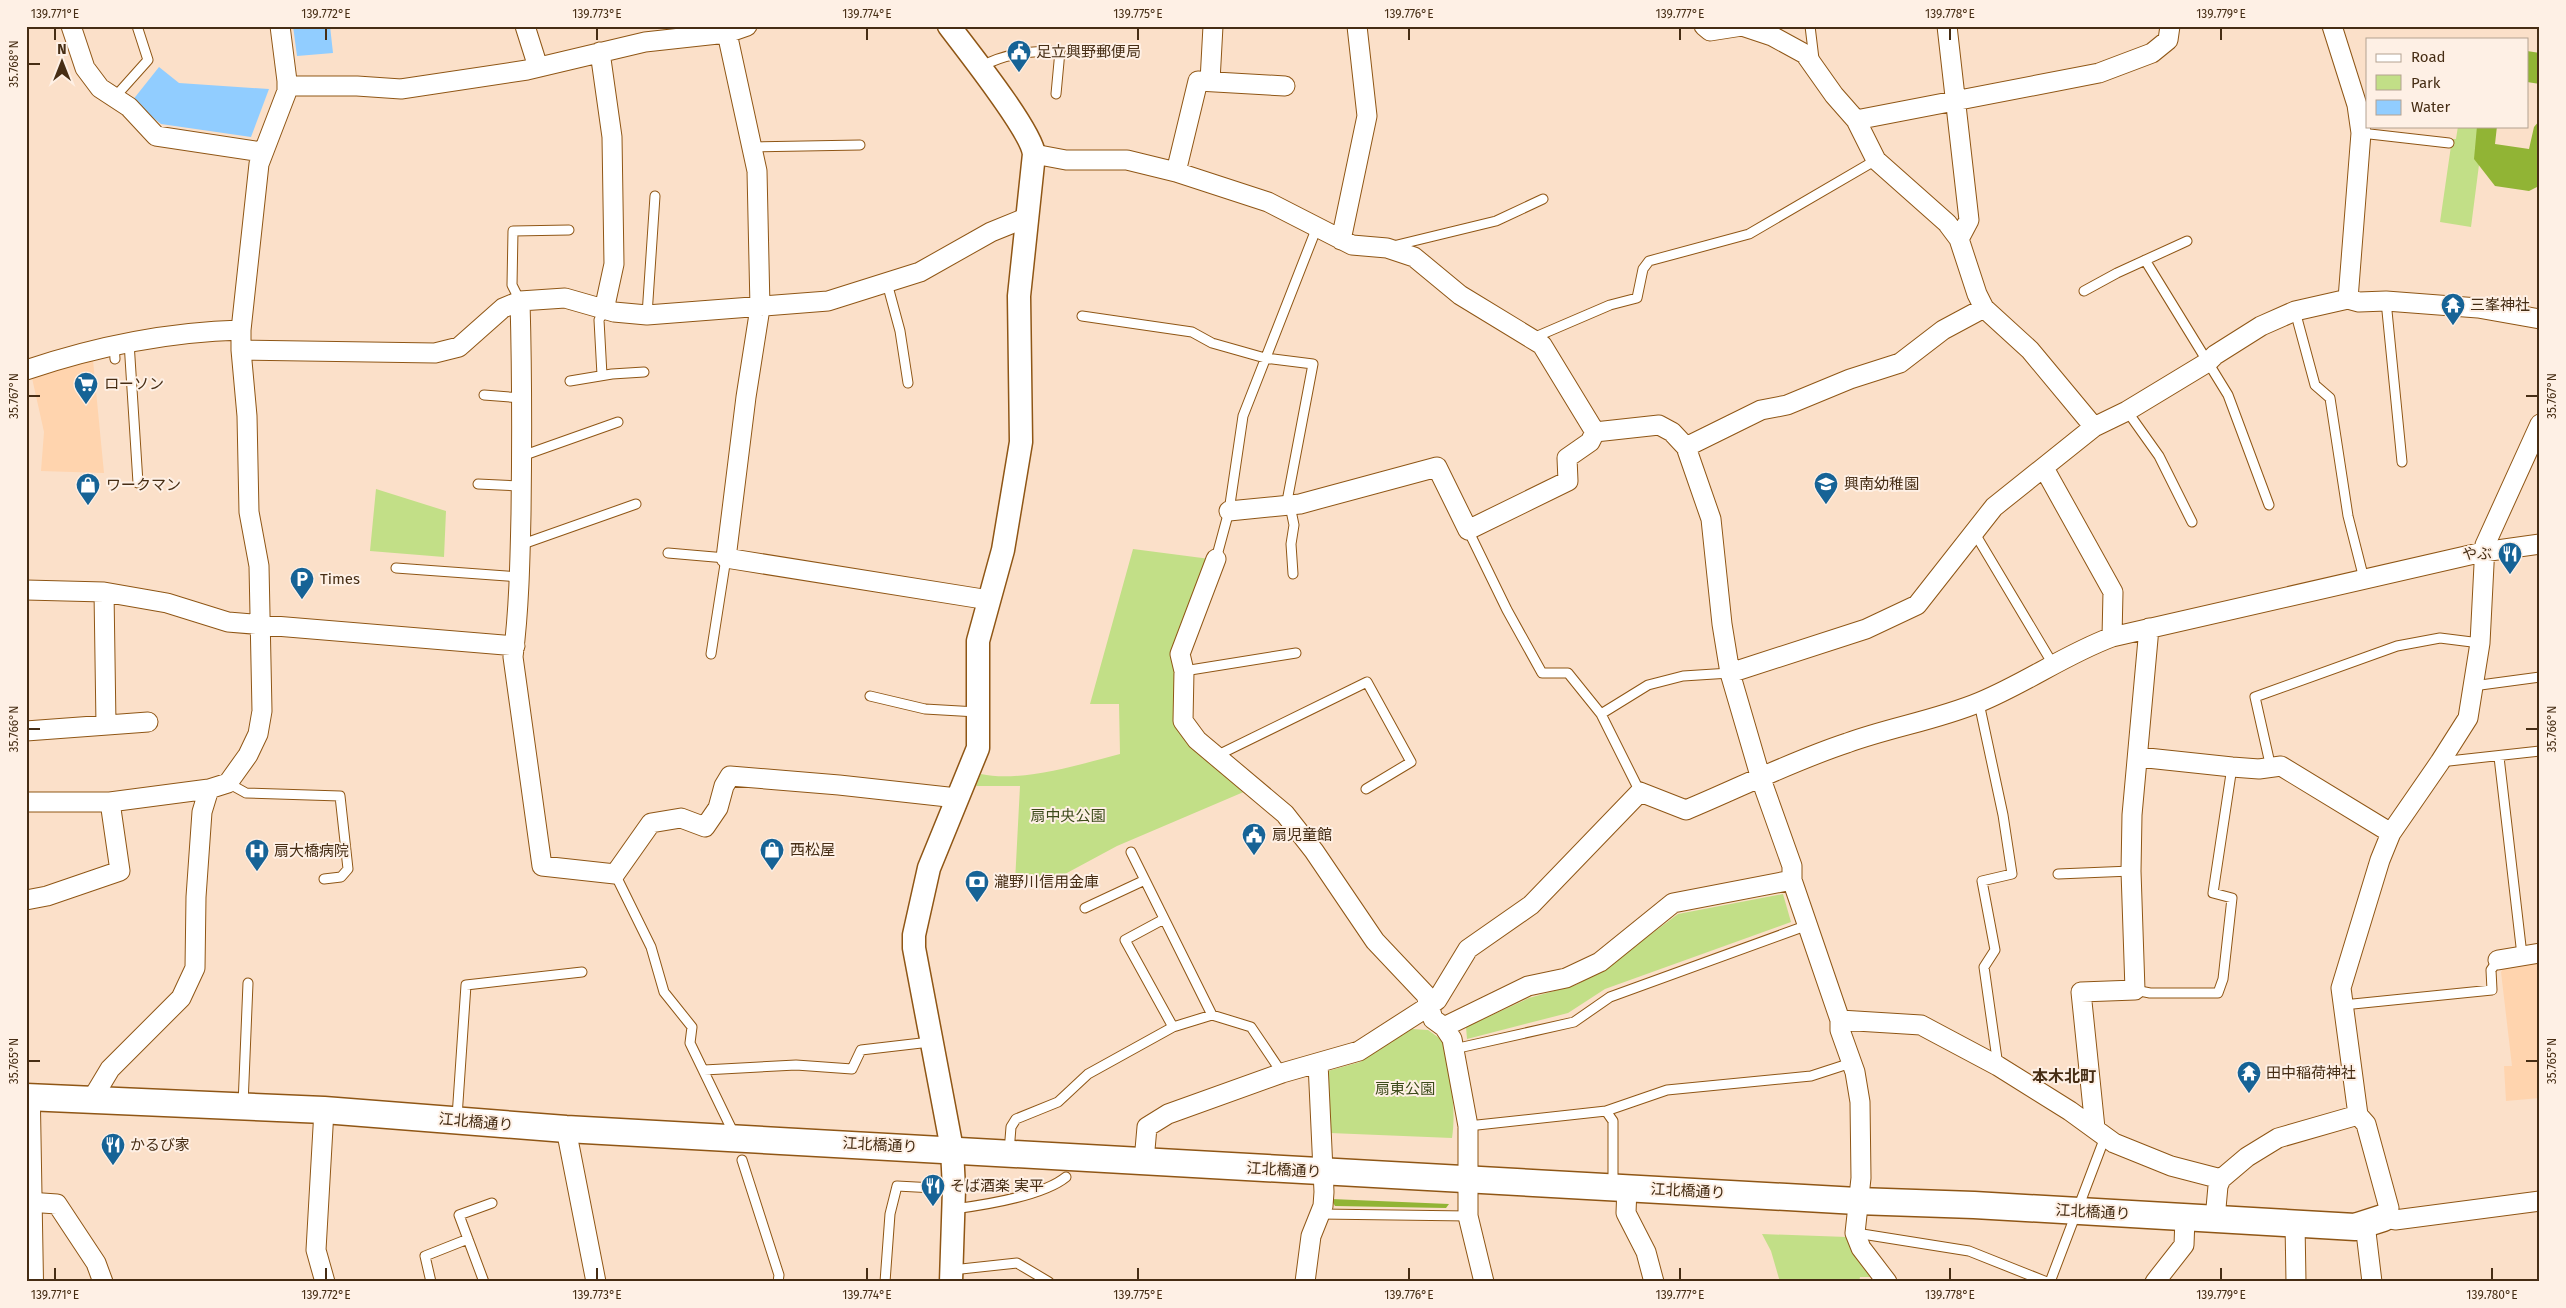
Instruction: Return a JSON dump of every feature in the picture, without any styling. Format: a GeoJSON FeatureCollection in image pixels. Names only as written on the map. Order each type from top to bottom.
{"type":"FeatureCollection","features":[{"type":"Feature","properties":{"kind":"main road","name":"江北橋通り"},"geometry":{"type":"LineString","coordinates":[[26,1097],[324,1110],[566,1129],[739,1148],[952,1149],[1323,1172],[1467,1178],[2185,1218],[2356,1226],[2374,1221]]}},
{"type":"Feature","properties":{"kind":"main road"},"geometry":{"type":"LineString","coordinates":[[26,1109],[30,1282]]}},
{"type":"Feature","properties":{"kind":"street"},"geometry":{"type":"LineString","coordinates":[[71,26],[85,68],[100,88],[129,107],[156,136],[262,152]]}},
{"type":"Feature","properties":{"kind":"street"},"geometry":{"type":"LineString","coordinates":[[26,802],[110,802],[209,789],[228,783],[248,756],[258,734],[262,711],[259,566],[249,512],[247,416],[241,350],[262,152],[287,86],[280,26]]}},
{"type":"Feature","properties":{"kind":"street"},"geometry":{"type":"LineString","coordinates":[[525,26],[538,67]]}},
{"type":"Feature","properties":{"kind":"street"},"geometry":{"type":"LineString","coordinates":[[287,86],[357,86],[402,89],[538,67],[645,42],[747,26]]}},
{"type":"Feature","properties":{"kind":"street"},"geometry":{"type":"LineString","coordinates":[[949,26],[1033,145],[1034,154],[1019,296],[1022,442],[1003,550],[978,641],[978,748],[929,868],[914,935],[914,948],[952,1149],[954,1199],[951,1276]]}},
{"type":"Feature","properties":{"kind":"street"},"geometry":{"type":"LineString","coordinates":[[1210,81],[1213,26]]}},
{"type":"Feature","properties":{"kind":"street"},"geometry":{"type":"LineString","coordinates":[[1341,240],[1367,116],[1358,26]]}},
{"type":"Feature","properties":{"kind":"street"},"geometry":{"type":"LineString","coordinates":[[1704,26],[1710,31],[1742,26],[1772,36],[1805,54],[1856,120],[1876,160],[1947,223],[1959,239],[1977,294],[1984,308],[2030,350],[2094,427]]}},
{"type":"Feature","properties":{"kind":"street"},"geometry":{"type":"LineString","coordinates":[[1948,26],[1958,101],[1969,220],[1959,239]]}},
{"type":"Feature","properties":{"kind":"street"},"geometry":{"type":"LineString","coordinates":[[1856,120],[2098,73],[2152,53],[2168,40],[2170,26]]}},
{"type":"Feature","properties":{"kind":"street"},"geometry":{"type":"LineString","coordinates":[[2332,26],[2356,105],[2361,133],[2348,299]]}},
{"type":"Feature","properties":{"kind":"street"},"geometry":{"type":"LineString","coordinates":[[714,31],[751,147],[757,172],[760,308],[746,397],[726,558],[989,600]]}},
{"type":"Feature","properties":{"kind":"street"},"geometry":{"type":"LineString","coordinates":[[600,52],[612,137],[614,254],[614,264],[604,310]]}},
{"type":"Feature","properties":{"kind":"street"},"geometry":{"type":"LineString","coordinates":[[1176,172],[1198,81],[1285,86]]}},
{"type":"Feature","properties":{"kind":"street"},"geometry":{"type":"LineString","coordinates":[[1034,154],[1066,160],[1126,160],[1176,172],[1268,202],[1352,245],[1387,248],[1414,257],[1460,295],[1542,344],[1595,432]]}},
{"type":"Feature","properties":{"kind":"street"},"geometry":{"type":"LineString","coordinates":[[241,350],[435,352],[459,347],[503,308],[520,301],[565,298],[604,310],[647,315],[760,308],[828,301],[920,272],[991,232],[1028,217]]}},
{"type":"Feature","properties":{"kind":"street"},"geometry":{"type":"LineString","coordinates":[[1730,673],[1866,629],[1917,605],[1994,507],[2094,427],[2127,411],[2208,362],[2215,355],[2261,326],[2295,311],[2348,299],[2359,302],[2386,301],[2478,308],[2540,319]]}},
{"type":"Feature","properties":{"kind":"street"},"geometry":{"type":"LineString","coordinates":[[520,301],[522,456],[519,577],[513,658],[542,866],[615,874],[651,823],[681,818],[705,827],[718,808],[724,786],[730,776],[839,785],[957,798]]}},
{"type":"Feature","properties":{"kind":"street"},"geometry":{"type":"LineString","coordinates":[[1686,447],[1761,410],[1787,405],[1850,379],[1900,363],[1943,330],[1984,308]]}},
{"type":"Feature","properties":{"kind":"street"},"geometry":{"type":"LineString","coordinates":[[26,370],[191,332],[242,330]]}},
{"type":"Feature","properties":{"kind":"street"},"geometry":{"type":"LineString","coordinates":[[2372,1282],[2374,1221],[2389,1208],[2366,1124],[2358,1115],[2341,988],[2380,860],[2391,833],[2468,718],[2480,643],[2483,552],[2540,424]]}},
{"type":"Feature","properties":{"kind":"street"},"geometry":{"type":"LineString","coordinates":[[1595,432],[1658,425],[1672,432],[1686,447],[1711,519],[1722,624],[1730,673],[1761,779],[1792,866],[1792,880],[1840,1020],[1860,1102],[1861,1178],[1855,1233],[1861,1248],[1887,1282]]}},
{"type":"Feature","properties":{"kind":"street"},"geometry":{"type":"LineString","coordinates":[[1229,511],[1291,505],[1436,467],[1468,530],[1568,481],[1567,458],[1590,442],[1595,432]]}},
{"type":"Feature","properties":{"kind":"street"},"geometry":{"type":"LineString","coordinates":[[2044,468],[2113,592],[2112,636]]}},
{"type":"Feature","properties":{"kind":"street"},"geometry":{"type":"LineString","coordinates":[[1144,1161],[1147,1127],[1168,1114],[1282,1073],[1358,1051],[1429,1006],[1436,1000],[1468,949],[1531,905],[1640,792],[1686,810],[1859,738],[1882,730],[1937,719],[1979,703],[2054,666],[2087,646],[2112,636],[2483,552],[2540,544]]}},
{"type":"Feature","properties":{"kind":"street"},"geometry":{"type":"LineString","coordinates":[[1216,559],[1180,654],[1184,671],[1183,721],[1197,740],[1286,814],[1314,851],[1375,941],[1426,995],[1433,1019],[1444,1027],[1452,1039],[1468,1126],[1468,1216],[1484,1282]]}},
{"type":"Feature","properties":{"kind":"street"},"geometry":{"type":"LineString","coordinates":[[26,590],[104,592],[167,603],[228,622],[515,646]]}},
{"type":"Feature","properties":{"kind":"street"},"geometry":{"type":"LineString","coordinates":[[104,592],[106,725]]}},
{"type":"Feature","properties":{"kind":"street"},"geometry":{"type":"LineString","coordinates":[[2100,1132],[2081,992],[2134,990],[2131,871],[2149,628]]}},
{"type":"Feature","properties":{"kind":"street"},"geometry":{"type":"LineString","coordinates":[[26,731],[148,722]]}},
{"type":"Feature","properties":{"kind":"street"},"geometry":{"type":"LineString","coordinates":[[2138,757],[2232,767],[2271,768],[2281,766],[2391,833]]}},
{"type":"Feature","properties":{"kind":"street"},"geometry":{"type":"LineString","coordinates":[[92,1099],[110,1069],[181,998],[195,968],[196,897],[202,812],[209,789]]}},
{"type":"Feature","properties":{"kind":"street"},"geometry":{"type":"LineString","coordinates":[[26,900],[46,896],[120,871],[110,802]]}},
{"type":"Feature","properties":{"kind":"street"},"geometry":{"type":"LineString","coordinates":[[1444,1027],[1528,986],[1566,978],[1600,962],[1674,903],[1792,880]]}},
{"type":"Feature","properties":{"kind":"street"},"geometry":{"type":"LineString","coordinates":[[2498,960],[2531,954]]}},
{"type":"Feature","properties":{"kind":"street"},"geometry":{"type":"LineString","coordinates":[[1840,1020],[1921,1024],[1998,1066],[2114,1143],[2171,1166],[2221,1179]]}},
{"type":"Feature","properties":{"kind":"street"},"geometry":{"type":"LineString","coordinates":[[1305,1282],[1312,1236],[1323,1206],[1318,1063]]}},
{"type":"Feature","properties":{"kind":"street"},"geometry":{"type":"LineString","coordinates":[[324,1110],[316,1250],[325,1282]]}},
{"type":"Feature","properties":{"kind":"street"},"geometry":{"type":"LineString","coordinates":[[2215,1219],[2218,1186],[2221,1179],[2247,1157],[2278,1138],[2358,1115]]}},
{"type":"Feature","properties":{"kind":"street"},"geometry":{"type":"LineString","coordinates":[[566,1129],[596,1282]]}},
{"type":"Feature","properties":{"kind":"street"},"geometry":{"type":"LineString","coordinates":[[1620,1187],[1626,1213],[1646,1252],[1654,1282]]}},
{"type":"Feature","properties":{"kind":"street","name":"江北橋通り"},"geometry":{"type":"LineString","coordinates":[[2374,1221],[2395,1220],[2540,1201]]}},
{"type":"Feature","properties":{"kind":"street"},"geometry":{"type":"LineString","coordinates":[[28,1202],[56,1204],[96,1263],[103,1282]]}},
{"type":"Feature","properties":{"kind":"street"},"geometry":{"type":"LineString","coordinates":[[2155,1282],[2184,1245],[2185,1218]]}},
{"type":"Feature","properties":{"kind":"street"},"geometry":{"type":"LineString","coordinates":[[2294,1223],[2296,1282]]}},
{"type":"Feature","properties":{"kind":"lane"},"geometry":{"type":"LineString","coordinates":[[114,98],[148,60],[137,26]]}},
{"type":"Feature","properties":{"kind":"lane"},"geometry":{"type":"LineString","coordinates":[[1810,26],[1816,69]]}},
{"type":"Feature","properties":{"kind":"lane"},"geometry":{"type":"LineString","coordinates":[[980,68],[999,57],[1027,50],[1060,51],[1056,94]]}},
{"type":"Feature","properties":{"kind":"lane"},"geometry":{"type":"LineString","coordinates":[[2361,133],[2449,143]]}},
{"type":"Feature","properties":{"kind":"lane"},"geometry":{"type":"LineString","coordinates":[[751,147],[860,144]]}},
{"type":"Feature","properties":{"kind":"lane"},"geometry":{"type":"LineString","coordinates":[[1534,338],[1610,305],[1637,298],[1643,270],[1649,262],[1749,234],[1876,160]]}},
{"type":"Feature","properties":{"kind":"lane"},"geometry":{"type":"LineString","coordinates":[[647,315],[655,196]]}},
{"type":"Feature","properties":{"kind":"lane"},"geometry":{"type":"LineString","coordinates":[[1387,248],[1496,221],[1543,199]]}},
{"type":"Feature","properties":{"kind":"lane"},"geometry":{"type":"LineString","coordinates":[[1216,559],[1229,511],[1243,416],[1317,227]]}},
{"type":"Feature","properties":{"kind":"lane"},"geometry":{"type":"LineString","coordinates":[[520,301],[512,285],[513,231],[569,230]]}},
{"type":"Feature","properties":{"kind":"lane"},"geometry":{"type":"LineString","coordinates":[[2084,291],[2186,241]]}},
{"type":"Feature","properties":{"kind":"lane"},"geometry":{"type":"LineString","coordinates":[[2145,260],[2228,395],[2269,505]]}},
{"type":"Feature","properties":{"kind":"lane"},"geometry":{"type":"LineString","coordinates":[[887,283],[900,331],[908,383]]}},
{"type":"Feature","properties":{"kind":"lane"},"geometry":{"type":"LineString","coordinates":[[2386,301],[2402,462]]}},
{"type":"Feature","properties":{"kind":"lane"},"geometry":{"type":"LineString","coordinates":[[602,376],[599,320],[604,310]]}},
{"type":"Feature","properties":{"kind":"lane"},"geometry":{"type":"LineString","coordinates":[[2295,311],[2315,385],[2330,398],[2348,516],[2364,579]]}},
{"type":"Feature","properties":{"kind":"lane"},"geometry":{"type":"LineString","coordinates":[[1082,316],[1192,332],[1212,343],[1265,358],[1312,364],[1288,496],[1294,525],[1291,544],[1292,574]]}},
{"type":"Feature","properties":{"kind":"lane"},"geometry":{"type":"LineString","coordinates":[[119,349],[138,483]]}},
{"type":"Feature","properties":{"kind":"lane"},"geometry":{"type":"LineString","coordinates":[[570,381],[644,372]]}},
{"type":"Feature","properties":{"kind":"lane"},"geometry":{"type":"LineString","coordinates":[[484,395],[522,398]]}},
{"type":"Feature","properties":{"kind":"lane"},"geometry":{"type":"LineString","coordinates":[[2127,411],[2159,456],[2192,522]]}},
{"type":"Feature","properties":{"kind":"lane"},"geometry":{"type":"LineString","coordinates":[[522,456],[618,422]]}},
{"type":"Feature","properties":{"kind":"lane"},"geometry":{"type":"LineString","coordinates":[[478,484],[521,486]]}},
{"type":"Feature","properties":{"kind":"lane"},"geometry":{"type":"LineString","coordinates":[[520,545],[636,504]]}},
{"type":"Feature","properties":{"kind":"lane"},"geometry":{"type":"LineString","coordinates":[[1468,530],[1507,610],[1542,673],[1568,673],[1601,714],[1640,792]]}},
{"type":"Feature","properties":{"kind":"lane"},"geometry":{"type":"LineString","coordinates":[[1974,532],[2054,666]]}},
{"type":"Feature","properties":{"kind":"lane"},"geometry":{"type":"LineString","coordinates":[[668,554],[726,558],[711,654]]}},
{"type":"Feature","properties":{"kind":"lane"},"geometry":{"type":"LineString","coordinates":[[396,568],[519,577]]}},
{"type":"Feature","properties":{"kind":"lane"},"geometry":{"type":"LineString","coordinates":[[2271,768],[2255,697],[2397,646],[2440,638],[2480,643]]}},
{"type":"Feature","properties":{"kind":"lane"},"geometry":{"type":"LineString","coordinates":[[1184,671],[1296,654]]}},
{"type":"Feature","properties":{"kind":"lane"},"geometry":{"type":"LineString","coordinates":[[1601,714],[1648,685],[1683,676],[1730,673]]}},
{"type":"Feature","properties":{"kind":"lane"},"geometry":{"type":"LineString","coordinates":[[2474,686],[2540,677]]}},
{"type":"Feature","properties":{"kind":"lane"},"geometry":{"type":"LineString","coordinates":[[1216,756],[1367,682],[1411,762],[1366,789]]}},
{"type":"Feature","properties":{"kind":"lane"},"geometry":{"type":"LineString","coordinates":[[870,696],[925,709],[978,712]]}},
{"type":"Feature","properties":{"kind":"lane"},"geometry":{"type":"LineString","coordinates":[[1979,703],[2004,815],[2012,874],[1982,881],[1995,950],[1984,967],[1998,1066]]}},
{"type":"Feature","properties":{"kind":"lane"},"geometry":{"type":"LineString","coordinates":[[2440,762],[2500,757],[2540,751]]}},
{"type":"Feature","properties":{"kind":"lane"},"geometry":{"type":"LineString","coordinates":[[2500,757],[2531,954]]}},
{"type":"Feature","properties":{"kind":"lane"},"geometry":{"type":"LineString","coordinates":[[2134,990],[2150,993],[2218,993],[2222,979],[2232,898],[2213,893],[2232,767]]}},
{"type":"Feature","properties":{"kind":"lane"},"geometry":{"type":"LineString","coordinates":[[228,783],[246,793],[340,796],[348,869],[341,877],[324,879]]}},
{"type":"Feature","properties":{"kind":"lane"},"geometry":{"type":"LineString","coordinates":[[1131,852],[1212,1015]]}},
{"type":"Feature","properties":{"kind":"lane"},"geometry":{"type":"LineString","coordinates":[[2058,874],[2131,871]]}},
{"type":"Feature","properties":{"kind":"lane"},"geometry":{"type":"LineString","coordinates":[[615,874],[651,947],[664,992],[692,1027],[690,1043],[739,1148],[779,1275],[778,1282]]}},
{"type":"Feature","properties":{"kind":"lane"},"geometry":{"type":"LineString","coordinates":[[1085,908],[1145,880]]}},
{"type":"Feature","properties":{"kind":"lane"},"geometry":{"type":"LineString","coordinates":[[1164,919],[1125,940],[1173,1027]]}},
{"type":"Feature","properties":{"kind":"lane"},"geometry":{"type":"LineString","coordinates":[[1454,1050],[1574,1022],[1610,997],[1808,925]]}},
{"type":"Feature","properties":{"kind":"lane"},"geometry":{"type":"LineString","coordinates":[[2343,1005],[2492,990],[2491,970],[2498,960]]}},
{"type":"Feature","properties":{"kind":"lane"},"geometry":{"type":"LineString","coordinates":[[457,1120],[466,985],[582,972]]}},
{"type":"Feature","properties":{"kind":"lane"},"geometry":{"type":"LineString","coordinates":[[243,1106],[248,983]]}},
{"type":"Feature","properties":{"kind":"lane"},"geometry":{"type":"LineString","coordinates":[[1009,1152],[1011,1127],[1016,1119],[1058,1102],[1088,1074],[1173,1027],[1212,1015],[1251,1027],[1282,1073]]}},
{"type":"Feature","properties":{"kind":"lane"},"geometry":{"type":"LineString","coordinates":[[704,1070],[796,1065],[852,1069],[861,1050],[932,1042]]}},
{"type":"Feature","properties":{"kind":"lane"},"geometry":{"type":"LineString","coordinates":[[1468,1126],[1606,1111],[1668,1090],[1811,1076],[1851,1063]]}},
{"type":"Feature","properties":{"kind":"lane"},"geometry":{"type":"LineString","coordinates":[[1606,1111],[1612,1120],[1620,1187]]}},
{"type":"Feature","properties":{"kind":"lane"},"geometry":{"type":"LineString","coordinates":[[1855,1233],[1969,1252],[2048,1282],[2077,1211],[2100,1132]]}},
{"type":"Feature","properties":{"kind":"lane"},"geometry":{"type":"LineString","coordinates":[[885,1282],[890,1214],[898,1186],[988,1205],[1056,1185],[1066,1177]]}},
{"type":"Feature","properties":{"kind":"lane"},"geometry":{"type":"LineString","coordinates":[[484,1282],[459,1215],[492,1203]]}},
{"type":"Feature","properties":{"kind":"lane"},"geometry":{"type":"LineString","coordinates":[[1320,1214],[1468,1216]]}},
{"type":"Feature","properties":{"kind":"lane"},"geometry":{"type":"LineString","coordinates":[[431,1282],[425,1256],[468,1239]]}},
{"type":"Feature","properties":{"kind":"lane"},"geometry":{"type":"LineString","coordinates":[[951,1276],[1017,1263],[1049,1282]]}},
{"type":"Feature","properties":{"kind":"shaded area"},"geometry":{"type":"Polygon","coordinates":[[[93,360],[104,473],[41,471],[44,432],[32,378],[93,360]]]}},
{"type":"Feature","properties":{"kind":"shaded area"},"geometry":{"type":"Polygon","coordinates":[[[2540,963],[2540,1098],[2506,1101],[2504,1066],[2512,1066],[2501,972],[2505,966],[2540,963]]]}},
{"type":"Feature","properties":{"kind":"green space"},"geometry":{"type":"Polygon","coordinates":[[[2528,51],[2540,53],[2540,84],[2528,82],[2528,51]]]}},
{"type":"Feature","properties":{"kind":"green space"},"geometry":{"type":"Polygon","coordinates":[[[2540,120],[2539,186],[2529,191],[2495,186],[2474,159],[2477,128],[2497,128],[2495,144],[2529,149],[2534,127],[2540,120]]]}},
{"type":"Feature","properties":{"kind":"green space"},"geometry":{"type":"Polygon","coordinates":[[[2458,128],[2484,128],[2471,227],[2440,222],[2452,139],[2456,139],[2458,128]]]}},
{"type":"Feature","properties":{"kind":"green space"},"geometry":{"type":"Polygon","coordinates":[[[376,489],[446,511],[444,557],[370,551],[376,489]]]}},
{"type":"Feature","properties":{"kind":"green space","name":"扇中央公園"},"geometry":{"type":"Polygon","coordinates":[[[1133,549],[1210,559],[1177,675],[1176,724],[1246,791],[1117,846],[1052,881],[1015,882],[1020,786],[976,786],[981,774],[1014,776],[1032,774],[1070,767],[1120,754],[1119,704],[1090,704],[1133,549]]]}},
{"type":"Feature","properties":{"kind":"green space"},"geometry":{"type":"Polygon","coordinates":[[[1783,894],[1791,922],[1605,989],[1568,1013],[1467,1039],[1466,1027],[1529,998],[1576,985],[1607,967],[1678,914],[1783,894]]]}},
{"type":"Feature","properties":{"kind":"green space","name":"扇東公園"},"geometry":{"type":"Polygon","coordinates":[[[1412,1029],[1428,1030],[1442,1040],[1453,1100],[1452,1138],[1330,1133],[1328,1071],[1360,1062],[1412,1029]]]}},
{"type":"Feature","properties":{"kind":"green space"},"geometry":{"type":"Polygon","coordinates":[[[1331,1199],[1449,1204],[1446,1208],[1335,1206],[1331,1199]]]}},
{"type":"Feature","properties":{"kind":"green space"},"geometry":{"type":"Polygon","coordinates":[[[1762,1234],[1847,1237],[1872,1277],[1860,1277],[1859,1282],[1780,1282],[1771,1251],[1762,1234]]]}},
{"type":"Feature","properties":{"kind":"water"},"geometry":{"type":"Polygon","coordinates":[[[293,26],[330,26],[333,53],[297,56],[293,26]]]}},
{"type":"Feature","properties":{"kind":"water"},"geometry":{"type":"Polygon","coordinates":[[[159,67],[179,83],[269,89],[251,137],[161,124],[132,101],[159,67]]]}},
{"type":"Feature","properties":{"kind":"place","name":"足立興野郵便局"},"geometry":{"type":"Point","coordinates":[1019,73]}},
{"type":"Feature","properties":{"kind":"place","name":"三峯神社"},"geometry":{"type":"Point","coordinates":[2453,326]}},
{"type":"Feature","properties":{"kind":"place","name":"ローソン"},"geometry":{"type":"Point","coordinates":[86,405]}},
{"type":"Feature","properties":{"kind":"place","name":"興南幼稚園"},"geometry":{"type":"Point","coordinates":[1826,505]}},
{"type":"Feature","properties":{"kind":"place","name":"ワークマン"},"geometry":{"type":"Point","coordinates":[88,506]}},
{"type":"Feature","properties":{"kind":"place","name":"やぶ"},"geometry":{"type":"Point","coordinates":[2510,575]}},
{"type":"Feature","properties":{"kind":"place","name":"Times"},"geometry":{"type":"Point","coordinates":[302,600]}},
{"type":"Feature","properties":{"kind":"place","name":"扇児童館"},"geometry":{"type":"Point","coordinates":[1254,856]}},
{"type":"Feature","properties":{"kind":"place","name":"西松屋"},"geometry":{"type":"Point","coordinates":[772,871]}},
{"type":"Feature","properties":{"kind":"place","name":"扇大橋病院"},"geometry":{"type":"Point","coordinates":[257,872]}},
{"type":"Feature","properties":{"kind":"place","name":"瀧野川信用金庫"},"geometry":{"type":"Point","coordinates":[977,903]}},
{"type":"Feature","properties":{"kind":"place","name":"田中稲荷神社"},"geometry":{"type":"Point","coordinates":[2249,1094]}},
{"type":"Feature","properties":{"kind":"place","name":"かるび家"},"geometry":{"type":"Point","coordinates":[113,1166]}},
{"type":"Feature","properties":{"kind":"place","name":"そば酒楽 実平"},"geometry":{"type":"Point","coordinates":[933,1207]}},
{"type":"Feature","properties":{"kind":"district","name":"本木北町"},"geometry":{"type":"Point","coordinates":[2064,1076]}}]}
